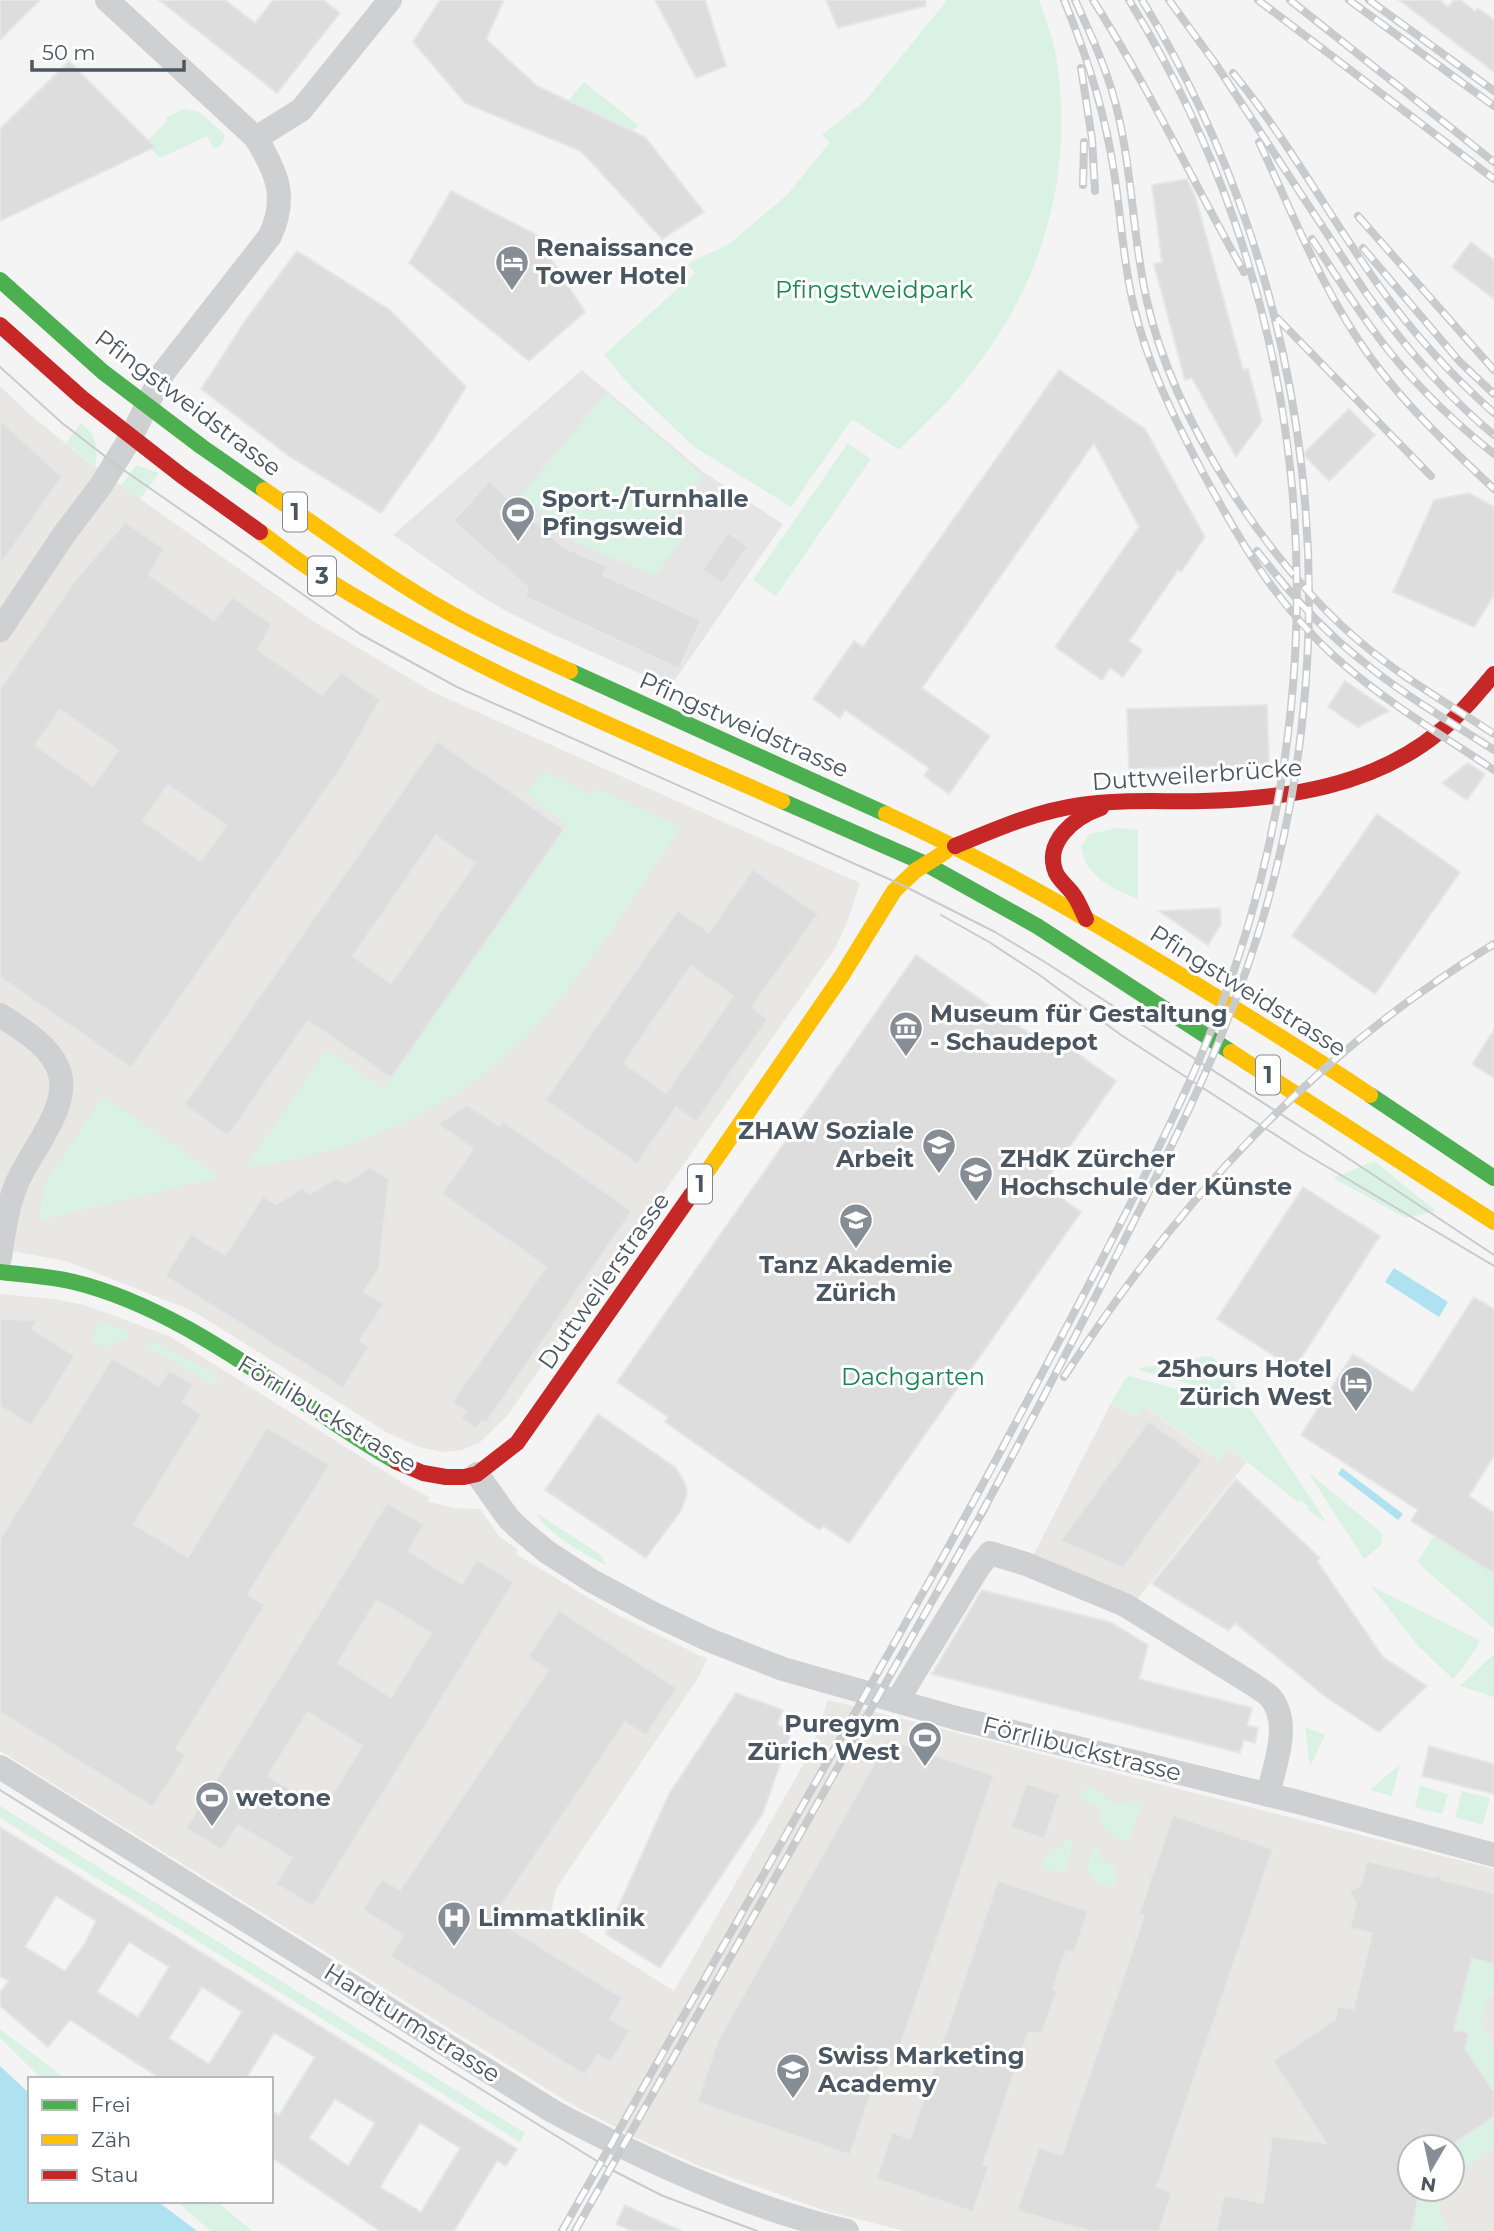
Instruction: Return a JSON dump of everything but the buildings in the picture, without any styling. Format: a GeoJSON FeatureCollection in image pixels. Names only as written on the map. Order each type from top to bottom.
{"type":"FeatureCollection","features":[{"type":"Feature","properties":{"kind":"main road","name":"Pfingstweidstrasse"},"geometry":{"type":"LineString","coordinates":[[0,280],[103,372],[202,447],[369,563],[448,612],[500,639],[955,846],[1086,919],[1348,1079],[1494,1178]]}},
{"type":"Feature","properties":{"kind":"main road","name":"3"},"geometry":{"type":"LineString","coordinates":[[0,325],[82,398],[182,476],[331,583],[428,639],[554,701],[926,864]]}},
{"type":"Feature","properties":{"kind":"main road","name":"Duttweilerbrücke"},"geometry":{"type":"LineString","coordinates":[[926,864],[955,846],[986,832],[1054,811],[1132,802],[1235,800],[1339,784],[1377,769],[1426,741],[1456,716],[1494,674]]}},
{"type":"Feature","properties":{"kind":"main road"},"geometry":{"type":"LineString","coordinates":[[1086,919],[1076,897],[1057,874],[1053,859],[1056,845],[1062,832],[1090,811],[1132,802]]}},
{"type":"Feature","properties":{"kind":"main road","name":"1"},"geometry":{"type":"LineString","coordinates":[[926,864],[1037,926],[1494,1222]]}},
{"type":"Feature","properties":{"kind":"main road","name":"Duttweilerstrasse"},"geometry":{"type":"LineString","coordinates":[[478,1474],[512,1449],[525,1432],[841,977],[894,891],[926,864]]}},
{"type":"Feature","properties":{"kind":"main road","name":"Förrlibuckstrasse"},"geometry":{"type":"LineString","coordinates":[[0,1272],[82,1284],[114,1295],[180,1326],[236,1359],[395,1461],[423,1473],[446,1477],[478,1474]]}},
{"type":"Feature","properties":{"kind":"street"},"geometry":{"type":"LineString","coordinates":[[0,630],[65,533],[100,487],[131,436],[163,373],[270,236],[278,219],[278,183],[256,138],[107,0]]}},
{"type":"Feature","properties":{"kind":"street"},"geometry":{"type":"LineString","coordinates":[[256,138],[301,110],[390,0]]}},
{"type":"Feature","properties":{"kind":"street"},"geometry":{"type":"LineString","coordinates":[[0,1015],[30,1035],[49,1053],[59,1070],[62,1087],[56,1110],[14,1189],[0,1258]]}},
{"type":"Feature","properties":{"kind":"street","name":"Förrlibuckstrasse"},"geometry":{"type":"LineString","coordinates":[[478,1474],[509,1519],[547,1552],[654,1614],[709,1640],[783,1669],[1017,1734],[1268,1795],[1494,1855]]}},
{"type":"Feature","properties":{"kind":"street"},"geometry":{"type":"LineString","coordinates":[[897,1701],[978,1568],[990,1553],[1026,1564],[1125,1605],[1271,1698],[1280,1714],[1282,1731],[1268,1795]]}},
{"type":"Feature","properties":{"kind":"street","name":"Hardturmstrasse"},"geometry":{"type":"LineString","coordinates":[[0,1767],[554,2112],[635,2154],[696,2180],[772,2209],[847,2231]]}},
{"type":"Feature","properties":{"kind":"shaded area"},"geometry":{"type":"Polygon","coordinates":[[[582,370],[703,472],[783,524],[670,687],[506,611],[393,535],[582,370]]]}},
{"type":"Feature","properties":{"kind":"shaded area"},"geometry":{"type":"Polygon","coordinates":[[[0,386],[27,412],[91,464],[313,621],[433,692],[860,883],[836,947],[507,1416],[479,1443],[462,1450],[443,1452],[419,1447],[386,1432],[193,1311],[66,1261],[0,1249],[0,386]]]}},
{"type":"Feature","properties":{"kind":"shaded area"},"geometry":{"type":"Polygon","coordinates":[[[0,1294],[85,1305],[169,1336],[429,1497],[429,1502],[456,1508],[480,1509],[500,1537],[518,1550],[516,1554],[612,1612],[707,1659],[698,1678],[556,1889],[551,1913],[674,1991],[811,1751],[828,1700],[1494,1869],[1494,2231],[905,2231],[829,2212],[702,2167],[573,2105],[0,1751],[0,1294]]]}},
{"type":"Feature","properties":{"kind":"shaded area"},"geometry":{"type":"Polygon","coordinates":[[[1111,1403],[1137,1417],[1145,1407],[1219,1460],[1228,1448],[1247,1462],[1135,1602],[1033,1556],[1111,1403]]]}},
{"type":"Feature","properties":{"kind":"green space","name":"Pfingstweidpark"},"geometry":{"type":"Polygon","coordinates":[[[947,0],[1039,0],[1055,49],[1061,99],[1057,183],[1048,223],[1018,300],[997,337],[955,392],[899,450],[852,419],[791,507],[693,446],[630,386],[604,355],[695,273],[688,265],[729,244],[787,195],[830,142],[822,135],[866,100],[947,0]]]}},
{"type":"Feature","properties":{"kind":"green space"},"geometry":{"type":"Polygon","coordinates":[[[584,82],[638,125],[633,131],[569,100],[584,82]]]}},
{"type":"Feature","properties":{"kind":"green space"},"geometry":{"type":"Polygon","coordinates":[[[184,109],[199,112],[224,134],[223,142],[214,149],[207,136],[160,158],[151,149],[155,147],[148,140],[168,121],[165,118],[184,109]]]}},
{"type":"Feature","properties":{"kind":"green space"},"geometry":{"type":"Polygon","coordinates":[[[606,393],[703,476],[669,524],[684,537],[655,576],[574,542],[521,495],[606,393]]]}},
{"type":"Feature","properties":{"kind":"green space"},"geometry":{"type":"Polygon","coordinates":[[[81,423],[91,433],[95,442],[96,467],[66,443],[81,423]]]}},
{"type":"Feature","properties":{"kind":"green space"},"geometry":{"type":"Polygon","coordinates":[[[848,443],[871,459],[776,596],[753,580],[848,443]]]}},
{"type":"Feature","properties":{"kind":"green space"},"geometry":{"type":"Polygon","coordinates":[[[136,465],[159,473],[140,499],[121,486],[136,465]]]}},
{"type":"Feature","properties":{"kind":"green space"},"geometry":{"type":"Polygon","coordinates":[[[543,771],[592,795],[597,788],[681,827],[589,962],[524,1039],[456,1094],[381,1133],[341,1147],[253,1167],[248,1164],[326,1050],[383,1088],[564,829],[569,826],[526,795],[543,771]]]}},
{"type":"Feature","properties":{"kind":"green space"},"geometry":{"type":"Polygon","coordinates":[[[1117,828],[1138,830],[1138,899],[1102,880],[1084,858],[1081,847],[1090,834],[1117,828]]]}},
{"type":"Feature","properties":{"kind":"green space"},"geometry":{"type":"Polygon","coordinates":[[[104,1097],[221,1177],[39,1220],[45,1182],[104,1097]]]}},
{"type":"Feature","properties":{"kind":"green space"},"geometry":{"type":"Polygon","coordinates":[[[1374,1161],[1436,1211],[1406,1218],[1333,1178],[1374,1161]]]}},
{"type":"Feature","properties":{"kind":"green space"},"geometry":{"type":"Polygon","coordinates":[[[99,1321],[128,1331],[128,1339],[107,1348],[92,1343],[99,1321]]]}},
{"type":"Feature","properties":{"kind":"green space"},"geometry":{"type":"Polygon","coordinates":[[[152,1340],[211,1372],[217,1379],[216,1386],[145,1346],[152,1340]]]}},
{"type":"Feature","properties":{"kind":"green space"},"geometry":{"type":"Polygon","coordinates":[[[1207,1356],[1217,1361],[1241,1396],[1139,1368],[1207,1356]]]}},
{"type":"Feature","properties":{"kind":"green space"},"geometry":{"type":"Polygon","coordinates":[[[1129,1376],[1251,1409],[1327,1523],[1229,1448],[1220,1460],[1146,1407],[1137,1417],[1111,1403],[1129,1376]]]}},
{"type":"Feature","properties":{"kind":"green space"},"geometry":{"type":"Polygon","coordinates":[[[1308,1472],[1383,1534],[1381,1545],[1364,1559],[1308,1472]]]}},
{"type":"Feature","properties":{"kind":"green space"},"geometry":{"type":"Polygon","coordinates":[[[536,1514],[604,1557],[602,1560],[605,1565],[559,1537],[536,1514]]]}},
{"type":"Feature","properties":{"kind":"green space"},"geometry":{"type":"Polygon","coordinates":[[[1434,1536],[1494,1574],[1494,1629],[1417,1562],[1434,1536]]]}},
{"type":"Feature","properties":{"kind":"green space"},"geometry":{"type":"Polygon","coordinates":[[[1371,1586],[1479,1640],[1463,1668],[1453,1679],[1419,1647],[1371,1586]]]}},
{"type":"Feature","properties":{"kind":"green space"},"geometry":{"type":"Polygon","coordinates":[[[1493,1655],[1494,1697],[1460,1686],[1493,1655]]]}},
{"type":"Feature","properties":{"kind":"green space"},"geometry":{"type":"Polygon","coordinates":[[[1305,1727],[1325,1735],[1310,1767],[1305,1727]]]}},
{"type":"Feature","properties":{"kind":"green space"},"geometry":{"type":"Polygon","coordinates":[[[1400,1764],[1392,1796],[1370,1790],[1400,1764]]]}},
{"type":"Feature","properties":{"kind":"green space"},"geometry":{"type":"Polygon","coordinates":[[[1420,1786],[1448,1794],[1442,1814],[1415,1807],[1420,1786]]]}},
{"type":"Feature","properties":{"kind":"green space"},"geometry":{"type":"Polygon","coordinates":[[[1095,1787],[1115,1805],[1134,1801],[1141,1806],[1126,1842],[1106,1830],[1098,1807],[1087,1803],[1079,1794],[1082,1790],[1095,1787]]]}},
{"type":"Feature","properties":{"kind":"green space"},"geometry":{"type":"Polygon","coordinates":[[[1462,1791],[1490,1798],[1483,1825],[1455,1817],[1462,1791]]]}},
{"type":"Feature","properties":{"kind":"green space"},"geometry":{"type":"Polygon","coordinates":[[[0,1806],[525,2133],[520,2142],[0,1818],[0,1806]]]}},
{"type":"Feature","properties":{"kind":"green space"},"geometry":{"type":"Polygon","coordinates":[[[1068,1840],[1073,1843],[1066,1870],[1055,1872],[1044,1868],[1043,1860],[1068,1840]]]}},
{"type":"Feature","properties":{"kind":"green space"},"geometry":{"type":"Polygon","coordinates":[[[1093,1848],[1098,1849],[1102,1859],[1114,1865],[1114,1886],[1101,1884],[1091,1875],[1088,1864],[1093,1848]]]}},
{"type":"Feature","properties":{"kind":"green space"},"geometry":{"type":"Polygon","coordinates":[[[1472,1958],[1494,1964],[1494,1995],[1489,1994],[1480,2024],[1494,2044],[1494,2092],[1465,2048],[1468,2033],[1454,2030],[1472,1958]]]}},
{"type":"Feature","properties":{"kind":"green space"},"geometry":{"type":"Polygon","coordinates":[[[0,2029],[63,2077],[40,2077],[0,2038],[0,2029]]]}},
{"type":"Feature","properties":{"kind":"green space"},"geometry":{"type":"Polygon","coordinates":[[[1494,2117],[1494,2149],[1466,2167],[1466,2135],[1494,2117]]]}},
{"type":"Feature","properties":{"kind":"green space"},"geometry":{"type":"Polygon","coordinates":[[[178,2203],[218,2203],[252,2231],[211,2231],[178,2203]]]}},
{"type":"Feature","properties":{"kind":"green space"},"geometry":{"type":"Polygon","coordinates":[[[1417,2203],[1440,2203],[1443,2221],[1449,2231],[1411,2231],[1417,2203]]]}},
{"type":"Feature","properties":{"kind":"water"},"geometry":{"type":"Polygon","coordinates":[[[1394,1268],[1448,1302],[1439,1317],[1385,1282],[1394,1268]]]}},
{"type":"Feature","properties":{"kind":"water"},"geometry":{"type":"Polygon","coordinates":[[[1342,1468],[1403,1514],[1398,1520],[1338,1474],[1342,1468]]]}},
{"type":"Feature","properties":{"kind":"water"},"geometry":{"type":"Polygon","coordinates":[[[0,2066],[28,2092],[28,2203],[160,2203],[197,2231],[0,2231],[0,2066]]]}},
{"type":"Feature","properties":{"kind":"tram line"},"geometry":{"type":"LineString","coordinates":[[0,367],[62,423],[115,464],[360,634],[457,687],[900,884],[995,932],[1313,1135],[1494,1255]]}},
{"type":"Feature","properties":{"kind":"tram line"},"geometry":{"type":"LineString","coordinates":[[941,915],[1038,974],[1121,1035],[1302,1152],[1494,1266]]}},
{"type":"Feature","properties":{"kind":"tram line"},"geometry":{"type":"LineString","coordinates":[[0,1790],[608,2168],[663,2196],[757,2231]]}},
{"type":"Feature","properties":{"kind":"railway"},"geometry":{"type":"LineString","coordinates":[[1064,0],[1088,63],[1106,128],[1127,271],[1139,326],[1172,411],[1217,499],[1277,593],[1294,615],[1335,657],[1372,688],[1494,770]]}},
{"type":"Feature","properties":{"kind":"railway"},"geometry":{"type":"LineString","coordinates":[[1075,0],[1115,102],[1124,141],[1147,301],[1178,393],[1202,440],[1259,531],[1325,609],[1391,666],[1494,734]]}},
{"type":"Feature","properties":{"kind":"railway"},"geometry":{"type":"LineString","coordinates":[[1093,0],[1133,67],[1244,272]]}},
{"type":"Feature","properties":{"kind":"railway"},"geometry":{"type":"LineString","coordinates":[[562,2231],[952,1541],[1137,1191],[1193,1075],[1225,995],[1239,955],[1271,833],[1291,710],[1297,587],[1290,465],[1269,344],[1236,225],[1189,111],[1129,0]]}},
{"type":"Feature","properties":{"kind":"railway"},"geometry":{"type":"LineString","coordinates":[[981,1514],[1141,1208],[1220,1038],[1247,968],[1282,846],[1302,722],[1309,597],[1302,472],[1282,348],[1248,228],[1202,111],[1142,0]]}},
{"type":"Feature","properties":{"kind":"railway"},"geometry":{"type":"LineString","coordinates":[[1169,0],[1215,63],[1380,312],[1442,386],[1494,435]]}},
{"type":"Feature","properties":{"kind":"railway"},"geometry":{"type":"LineString","coordinates":[[1258,0],[1494,179]]}},
{"type":"Feature","properties":{"kind":"railway"},"geometry":{"type":"LineString","coordinates":[[1290,0],[1494,162]]}},
{"type":"Feature","properties":{"kind":"railway"},"geometry":{"type":"LineString","coordinates":[[1349,0],[1494,106]]}},
{"type":"Feature","properties":{"kind":"railway"},"geometry":{"type":"LineString","coordinates":[[1369,0],[1494,91]]}},
{"type":"Feature","properties":{"kind":"railway"},"geometry":{"type":"LineString","coordinates":[[1081,68],[1092,139],[1095,191]]}},
{"type":"Feature","properties":{"kind":"railway"},"geometry":{"type":"LineString","coordinates":[[1233,73],[1290,151],[1392,303],[1448,369],[1494,413]]}},
{"type":"Feature","properties":{"kind":"railway"},"geometry":{"type":"LineString","coordinates":[[1083,185],[1084,142]]}},
{"type":"Feature","properties":{"kind":"railway"},"geometry":{"type":"LineString","coordinates":[[1259,142],[1302,237],[1352,330],[1400,394],[1494,489]]}},
{"type":"Feature","properties":{"kind":"railway"},"geometry":{"type":"LineString","coordinates":[[1358,216],[1494,370]]}},
{"type":"Feature","properties":{"kind":"railway"},"geometry":{"type":"LineString","coordinates":[[1312,239],[1365,319],[1400,364],[1445,411],[1494,454]]}},
{"type":"Feature","properties":{"kind":"railway"},"geometry":{"type":"LineString","coordinates":[[1363,248],[1460,362],[1494,394]]}},
{"type":"Feature","properties":{"kind":"railway"},"geometry":{"type":"LineString","coordinates":[[1277,318],[1431,476]]}},
{"type":"Feature","properties":{"kind":"railway"},"geometry":{"type":"LineString","coordinates":[[1257,551],[1306,609],[1346,648],[1409,696],[1494,750]]}},
{"type":"Feature","properties":{"kind":"railway"},"geometry":{"type":"LineString","coordinates":[[1064,1377],[1154,1250],[1254,1136],[1308,1083],[1366,1034],[1428,987],[1494,944]]}},
{"type":"Feature","properties":{"kind":"railway"},"geometry":{"type":"LineString","coordinates":[[575,2231],[986,1506]]}},
{"type":"Feature","properties":{"kind":"traffic: fast"},"geometry":{"type":"LineString","coordinates":[[0,280],[103,372],[264,490]]}},
{"type":"Feature","properties":{"kind":"traffic: fast"},"geometry":{"type":"LineString","coordinates":[[570,671],[886,814]]}},
{"type":"Feature","properties":{"kind":"traffic: fast"},"geometry":{"type":"LineString","coordinates":[[782,801],[926,864],[1037,926],[1231,1052]]}},
{"type":"Feature","properties":{"kind":"traffic: fast"},"geometry":{"type":"LineString","coordinates":[[1370,1095],[1494,1178]]}},
{"type":"Feature","properties":{"kind":"traffic: fast"},"geometry":{"type":"LineString","coordinates":[[0,1272],[74,1282],[103,1290],[159,1314],[239,1360],[397,1462]]}},
{"type":"Feature","properties":{"kind":"traffic: slow"},"geometry":{"type":"LineString","coordinates":[[264,490],[424,598],[478,628],[570,671]]}},
{"type":"Feature","properties":{"kind":"traffic: slow"},"geometry":{"type":"LineString","coordinates":[[260,532],[324,578],[443,645],[554,700],[782,801]]}},
{"type":"Feature","properties":{"kind":"traffic: slow"},"geometry":{"type":"LineString","coordinates":[[886,814],[973,857],[1101,928],[1226,1003],[1370,1095]]}},
{"type":"Feature","properties":{"kind":"traffic: slow"},"geometry":{"type":"LineString","coordinates":[[691,1195],[841,977],[894,891],[915,871],[945,852]]}},
{"type":"Feature","properties":{"kind":"traffic: slow"},"geometry":{"type":"LineString","coordinates":[[1231,1052],[1494,1222]]}},
{"type":"Feature","properties":{"kind":"traffic: jam"},"geometry":{"type":"LineString","coordinates":[[0,325],[82,398],[182,476],[260,532]]}},
{"type":"Feature","properties":{"kind":"traffic: jam"},"geometry":{"type":"LineString","coordinates":[[955,846],[1017,821],[1081,805],[1265,797],[1297,793],[1357,777],[1414,750],[1439,732],[1494,674]]}},
{"type":"Feature","properties":{"kind":"traffic: jam"},"geometry":{"type":"LineString","coordinates":[[1086,919],[1075,897],[1056,873],[1054,851],[1058,841],[1072,824],[1101,808]]}},
{"type":"Feature","properties":{"kind":"traffic: jam"},"geometry":{"type":"LineString","coordinates":[[397,1462],[423,1473],[464,1477],[477,1474],[517,1443],[691,1195]]}},
{"type":"Feature","properties":{"kind":"place","name":"Renaissance Tower Hotel"},"geometry":{"type":"Point","coordinates":[512,292]}},
{"type":"Feature","properties":{"kind":"place","name":"Sport-/Turnhalle Pfingsweid"},"geometry":{"type":"Point","coordinates":[518,543]}},
{"type":"Feature","properties":{"kind":"place","name":"Museum für Gestaltung - Schaudepot"},"geometry":{"type":"Point","coordinates":[906,1058]}},
{"type":"Feature","properties":{"kind":"place","name":"ZHAW Soziale Arbeit"},"geometry":{"type":"Point","coordinates":[939,1175]}},
{"type":"Feature","properties":{"kind":"place","name":"ZHdK Zürcher Hochschule der Künste"},"geometry":{"type":"Point","coordinates":[976,1203]}},
{"type":"Feature","properties":{"kind":"place","name":"Tanz Akademie Zürich"},"geometry":{"type":"Point","coordinates":[856,1250]}},
{"type":"Feature","properties":{"kind":"place","name":"25hours Hotel Zürich West"},"geometry":{"type":"Point","coordinates":[1356,1413]}},
{"type":"Feature","properties":{"kind":"place","name":"Puregym Zürich West"},"geometry":{"type":"Point","coordinates":[925,1768]}},
{"type":"Feature","properties":{"kind":"place","name":"wetone"},"geometry":{"type":"Point","coordinates":[212,1828]}},
{"type":"Feature","properties":{"kind":"place","name":"Limmatklinik"},"geometry":{"type":"Point","coordinates":[454,1948]}},
{"type":"Feature","properties":{"kind":"place","name":"Swiss Marketing Academy"},"geometry":{"type":"Point","coordinates":[793,2100]}},
{"type":"Feature","properties":{"kind":"park label","name":"Dachgarten"},"geometry":{"type":"Point","coordinates":[913,1377]}}]}
